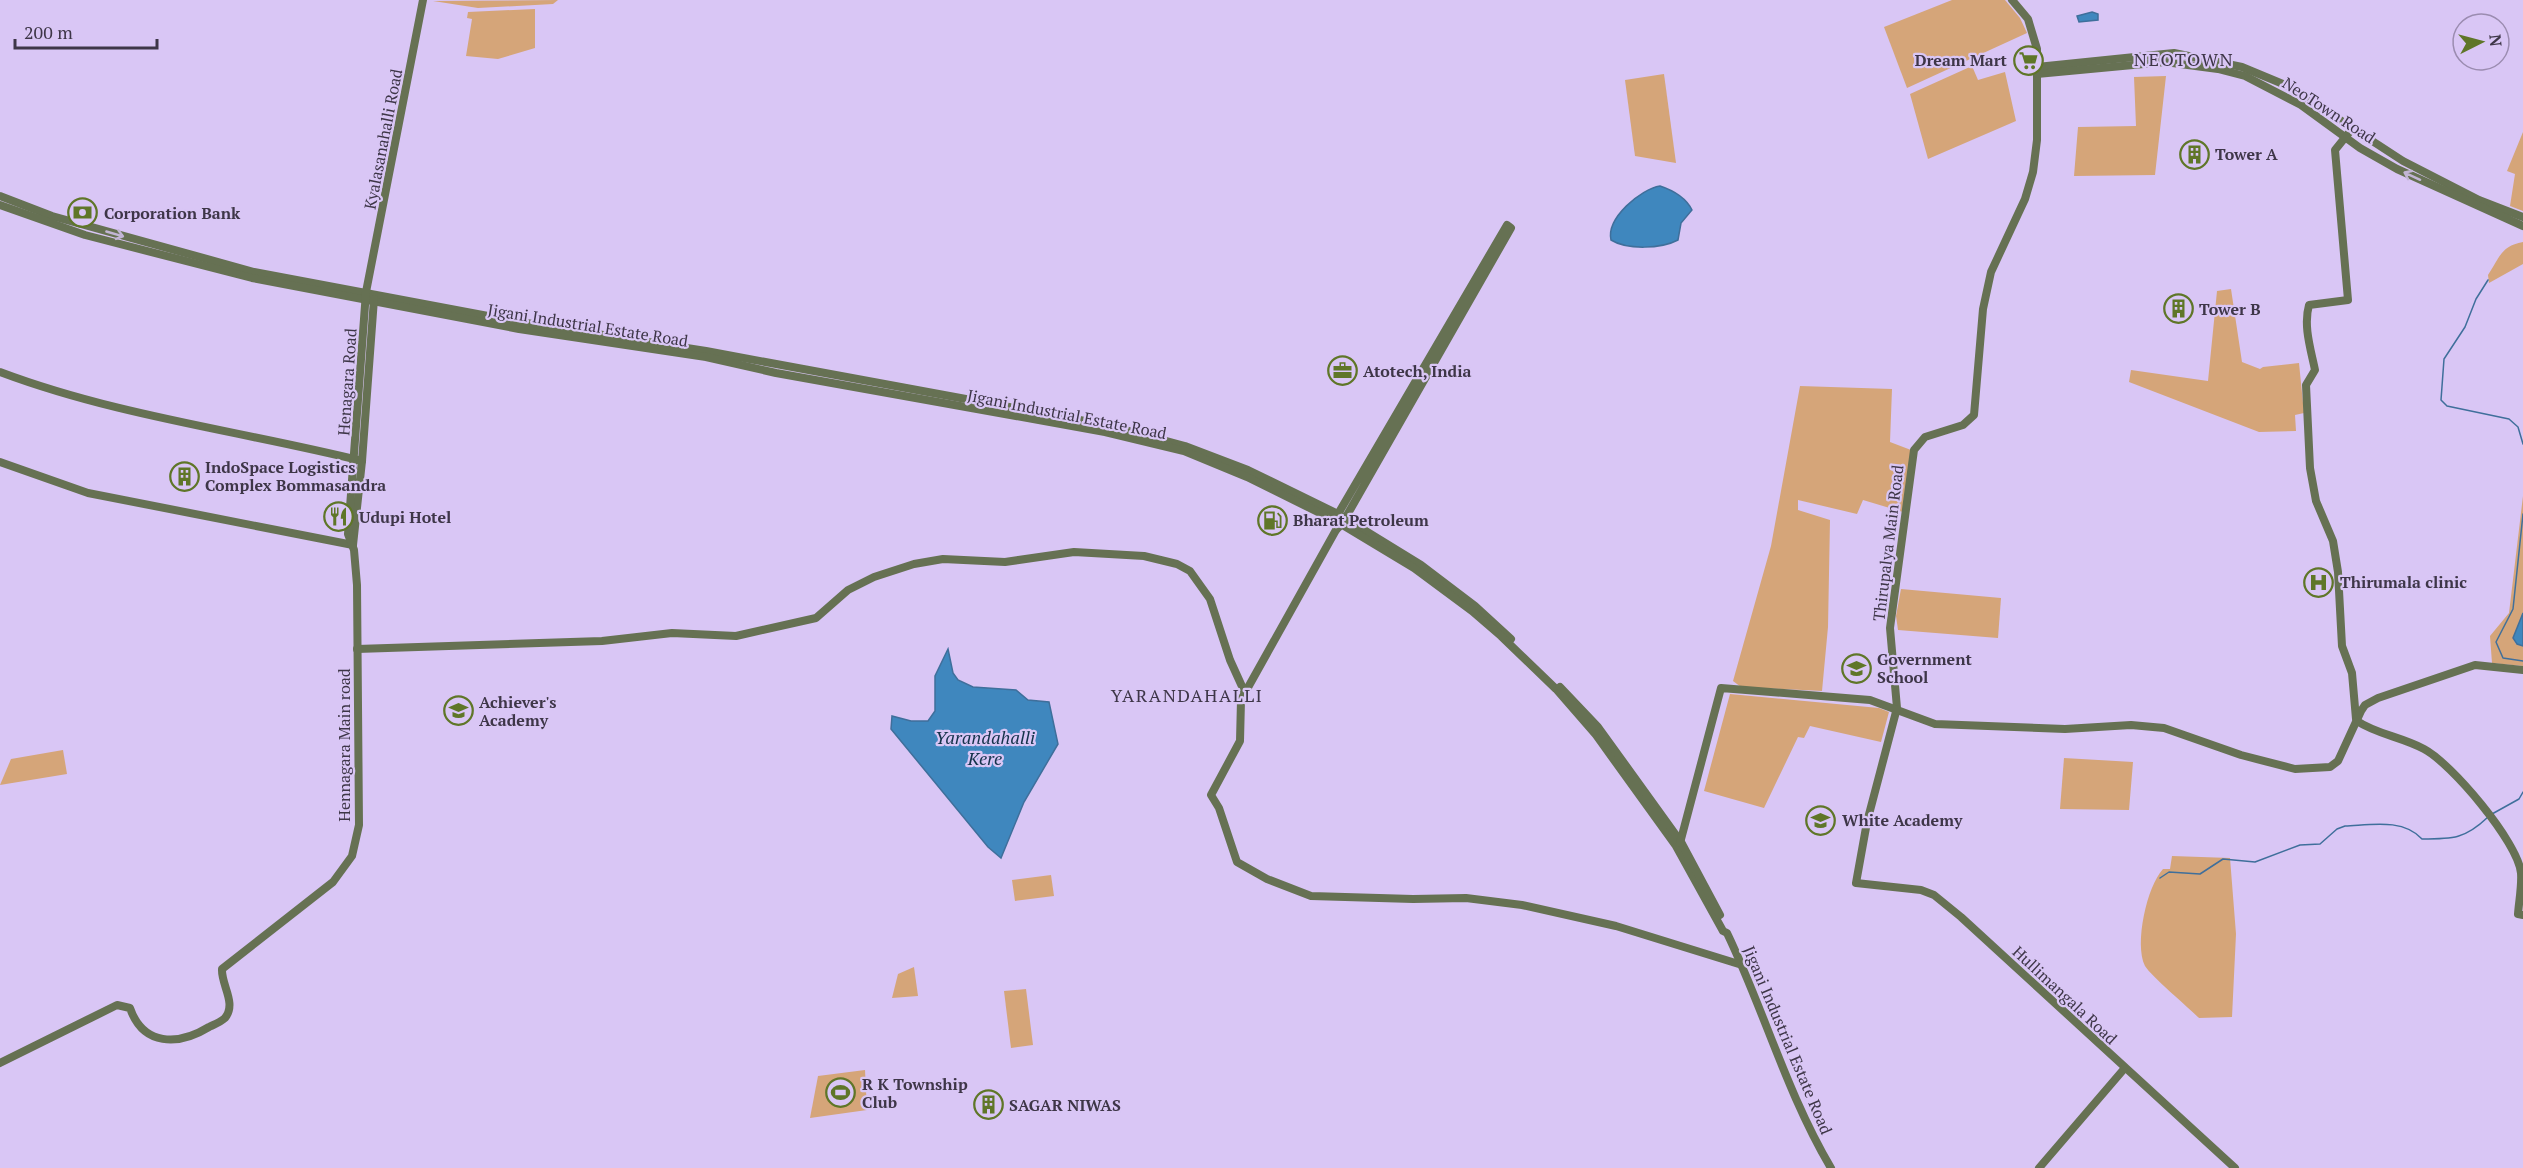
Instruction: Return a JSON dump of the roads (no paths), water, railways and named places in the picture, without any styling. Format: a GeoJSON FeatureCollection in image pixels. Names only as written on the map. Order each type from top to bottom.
{"type":"FeatureCollection","features":[{"type":"Feature","properties":{"kind":"street","name":"Kyalasanahalli Road"},"geometry":{"type":"LineString","coordinates":[[370,294],[423,0]]}},
{"type":"Feature","properties":{"kind":"street","name":"Thirupalya Main Road"},"geometry":{"type":"LineString","coordinates":[[1856,883],[1867,822],[1897,708],[1890,628],[1914,450],[1925,436],[1963,425],[1974,415],[1983,309],[1991,273],[2025,199],[2033,172],[2037,140],[2037,49],[2028,19],[2012,0]]}},
{"type":"Feature","properties":{"kind":"street","name":"NeoTown Road"},"geometry":{"type":"LineString","coordinates":[[2037,71],[2046,66],[2166,53],[2208,58],[2250,70],[2288,86],[2403,161],[2479,200],[2523,217]]}},
{"type":"Feature","properties":{"kind":"street","name":"NeoTown Road"},"geometry":{"type":"LineString","coordinates":[[2037,71],[2165,62],[2218,69],[2268,86],[2301,105],[2397,169],[2523,226]]}},
{"type":"Feature","properties":{"kind":"street"},"geometry":{"type":"LineString","coordinates":[[2352,129],[2335,150],[2348,300],[2309,305],[2309,340],[2315,370],[2306,385],[2310,468],[2316,501],[2333,541],[2338,572],[2342,646],[2352,673],[2356,720]]}},
{"type":"Feature","properties":{"kind":"street","name":"Jigani Industrial Estate Road"},"geometry":{"type":"LineString","coordinates":[[0,196],[52,216],[245,269],[544,327],[706,351],[770,365],[1107,425],[1185,446],[1248,470],[1421,565],[1475,606],[1598,727],[1678,844],[1723,920],[1790,1084],[1831,1168]]}},
{"type":"Feature","properties":{"kind":"street","name":"Jigani Industrial Estate Road"},"geometry":{"type":"LineString","coordinates":[[0,205],[85,235],[197,265],[370,294]]}},
{"type":"Feature","properties":{"kind":"street"},"geometry":{"type":"LineString","coordinates":[[1509,227],[1340,519],[1245,693],[1240,708],[1242,729],[1240,741],[1211,795],[1219,808],[1237,862],[1311,896],[1466,898],[1536,908],[1616,926],[1742,965]]}},
{"type":"Feature","properties":{"kind":"street","name":"Henagara Road"},"geometry":{"type":"LineString","coordinates":[[352,545],[370,294]]}},
{"type":"Feature","properties":{"kind":"street"},"geometry":{"type":"LineString","coordinates":[[0,372],[52,392],[113,408],[358,460]]}},
{"type":"Feature","properties":{"kind":"street"},"geometry":{"type":"LineString","coordinates":[[0,462],[88,493],[352,545]]}},
{"type":"Feature","properties":{"kind":"street","name":"Hennagara Main road"},"geometry":{"type":"LineString","coordinates":[[0,1063],[117,1005],[130,1008],[134,1021],[150,1036],[162,1039],[190,1037],[225,1017],[230,1004],[222,969],[333,882],[352,856],[359,825],[357,585],[352,545]]}},
{"type":"Feature","properties":{"kind":"street"},"geometry":{"type":"LineString","coordinates":[[357,649],[602,640],[672,633],[736,636],[816,618],[848,590],[874,577],[914,564],[943,559],[1005,562],[1074,552],[1144,556],[1177,564],[1190,571],[1210,599],[1230,660],[1245,693]]}},
{"type":"Feature","properties":{"kind":"street"},"geometry":{"type":"LineString","coordinates":[[1678,844],[1721,688],[1870,700],[1897,708],[1935,724],[2056,729],[2131,725],[2164,728],[2241,755],[2295,769],[2330,767],[2338,761],[2365,705],[2378,698],[2475,665],[2523,670]]}},
{"type":"Feature","properties":{"kind":"street"},"geometry":{"type":"LineString","coordinates":[[2356,720],[2367,727],[2425,749],[2446,763],[2490,815],[2516,858],[2521,872],[2518,914],[2523,915]]}},
{"type":"Feature","properties":{"kind":"street","name":"Jigani Industrial Estate Road"},"geometry":{"type":"LineString","coordinates":[[1678,844],[1723,931],[1727,933]]}},
{"type":"Feature","properties":{"kind":"street","name":"Hullimangala Road"},"geometry":{"type":"LineString","coordinates":[[1856,883],[1921,890],[1934,895],[1961,917],[2124,1069],[2235,1168]]}},
{"type":"Feature","properties":{"kind":"street"},"geometry":{"type":"LineString","coordinates":[[2039,1168],[2124,1069]]}},
{"type":"Feature","properties":{"kind":"water"},"geometry":{"type":"Polygon","coordinates":[[[2092,12],[2098,14],[2098,20],[2079,22],[2077,16],[2092,12]]]}},
{"type":"Feature","properties":{"kind":"water"},"geometry":{"type":"Polygon","coordinates":[[[1660,186],[1678,195],[1692,210],[1681,223],[1678,240],[1663,245],[1635,247],[1611,240],[1614,223],[1626,206],[1652,188],[1660,186]]]}},
{"type":"Feature","properties":{"kind":"water"},"geometry":{"type":"Polygon","coordinates":[[[2523,613],[2523,646],[2517,644],[2513,638],[2523,613]]]}},
{"type":"Feature","properties":{"kind":"water","name":"Yarandahalli Kere"},"geometry":{"type":"Polygon","coordinates":[[[948,649],[953,673],[958,680],[973,687],[1016,690],[1028,700],[1049,702],[1058,744],[1024,802],[1001,858],[988,847],[891,729],[892,716],[911,721],[928,721],[935,711],[935,676],[948,649]]]}},
{"type":"Feature","properties":{"kind":"waterway"},"geometry":{"type":"LineString","coordinates":[[2488,280],[2476,299],[2465,327],[2444,359],[2441,400],[2447,406],[2509,419],[2518,427],[2523,444]]}},
{"type":"Feature","properties":{"kind":"waterway"},"geometry":{"type":"LineString","coordinates":[[2523,514],[2513,609],[2496,642],[2503,658],[2523,661]]}},
{"type":"Feature","properties":{"kind":"waterway"},"geometry":{"type":"LineString","coordinates":[[2492,814],[2519,799],[2523,792]]}},
{"type":"Feature","properties":{"kind":"waterway"},"geometry":{"type":"LineString","coordinates":[[2160,878],[2169,872],[2200,874],[2223,859],[2255,862],[2300,845],[2320,844],[2337,829],[2345,826],[2396,825],[2414,832],[2422,839],[2442,839],[2465,834],[2488,817]]}},
{"type":"Feature","properties":{"kind":"place","name":"Dream Mart"},"geometry":{"type":"Point","coordinates":[2028,60]}},
{"type":"Feature","properties":{"kind":"place","name":"Tower A"},"geometry":{"type":"Point","coordinates":[2194,154]}},
{"type":"Feature","properties":{"kind":"place","name":"Corporation Bank"},"geometry":{"type":"Point","coordinates":[83,213]}},
{"type":"Feature","properties":{"kind":"place","name":"Tower B"},"geometry":{"type":"Point","coordinates":[2178,309]}},
{"type":"Feature","properties":{"kind":"place","name":"Atotech, India"},"geometry":{"type":"Point","coordinates":[1342,371]}},
{"type":"Feature","properties":{"kind":"place","name":"IndoSpace Logistics Complex Bommasandra"},"geometry":{"type":"Point","coordinates":[184,476]}},
{"type":"Feature","properties":{"kind":"place","name":"Udupi Hotel"},"geometry":{"type":"Point","coordinates":[338,517]}},
{"type":"Feature","properties":{"kind":"place","name":"Bharat Petroleum"},"geometry":{"type":"Point","coordinates":[1272,520]}},
{"type":"Feature","properties":{"kind":"place","name":"Thirumala clinic"},"geometry":{"type":"Point","coordinates":[2319,582]}},
{"type":"Feature","properties":{"kind":"place","name":"Government School"},"geometry":{"type":"Point","coordinates":[1856,668]}},
{"type":"Feature","properties":{"kind":"place","name":"Achiever's Academy"},"geometry":{"type":"Point","coordinates":[458,711]}},
{"type":"Feature","properties":{"kind":"place","name":"White Academy"},"geometry":{"type":"Point","coordinates":[1821,820]}},
{"type":"Feature","properties":{"kind":"place","name":"R K Township Club"},"geometry":{"type":"Point","coordinates":[841,1093]}},
{"type":"Feature","properties":{"kind":"place","name":"SAGAR NIWAS"},"geometry":{"type":"Point","coordinates":[988,1105]}},
{"type":"Feature","properties":{"kind":"district","name":"NEOTOWN"},"geometry":{"type":"Point","coordinates":[2184,60]}},
{"type":"Feature","properties":{"kind":"district","name":"YARANDAHALLI"},"geometry":{"type":"Point","coordinates":[1187,696]}}]}
